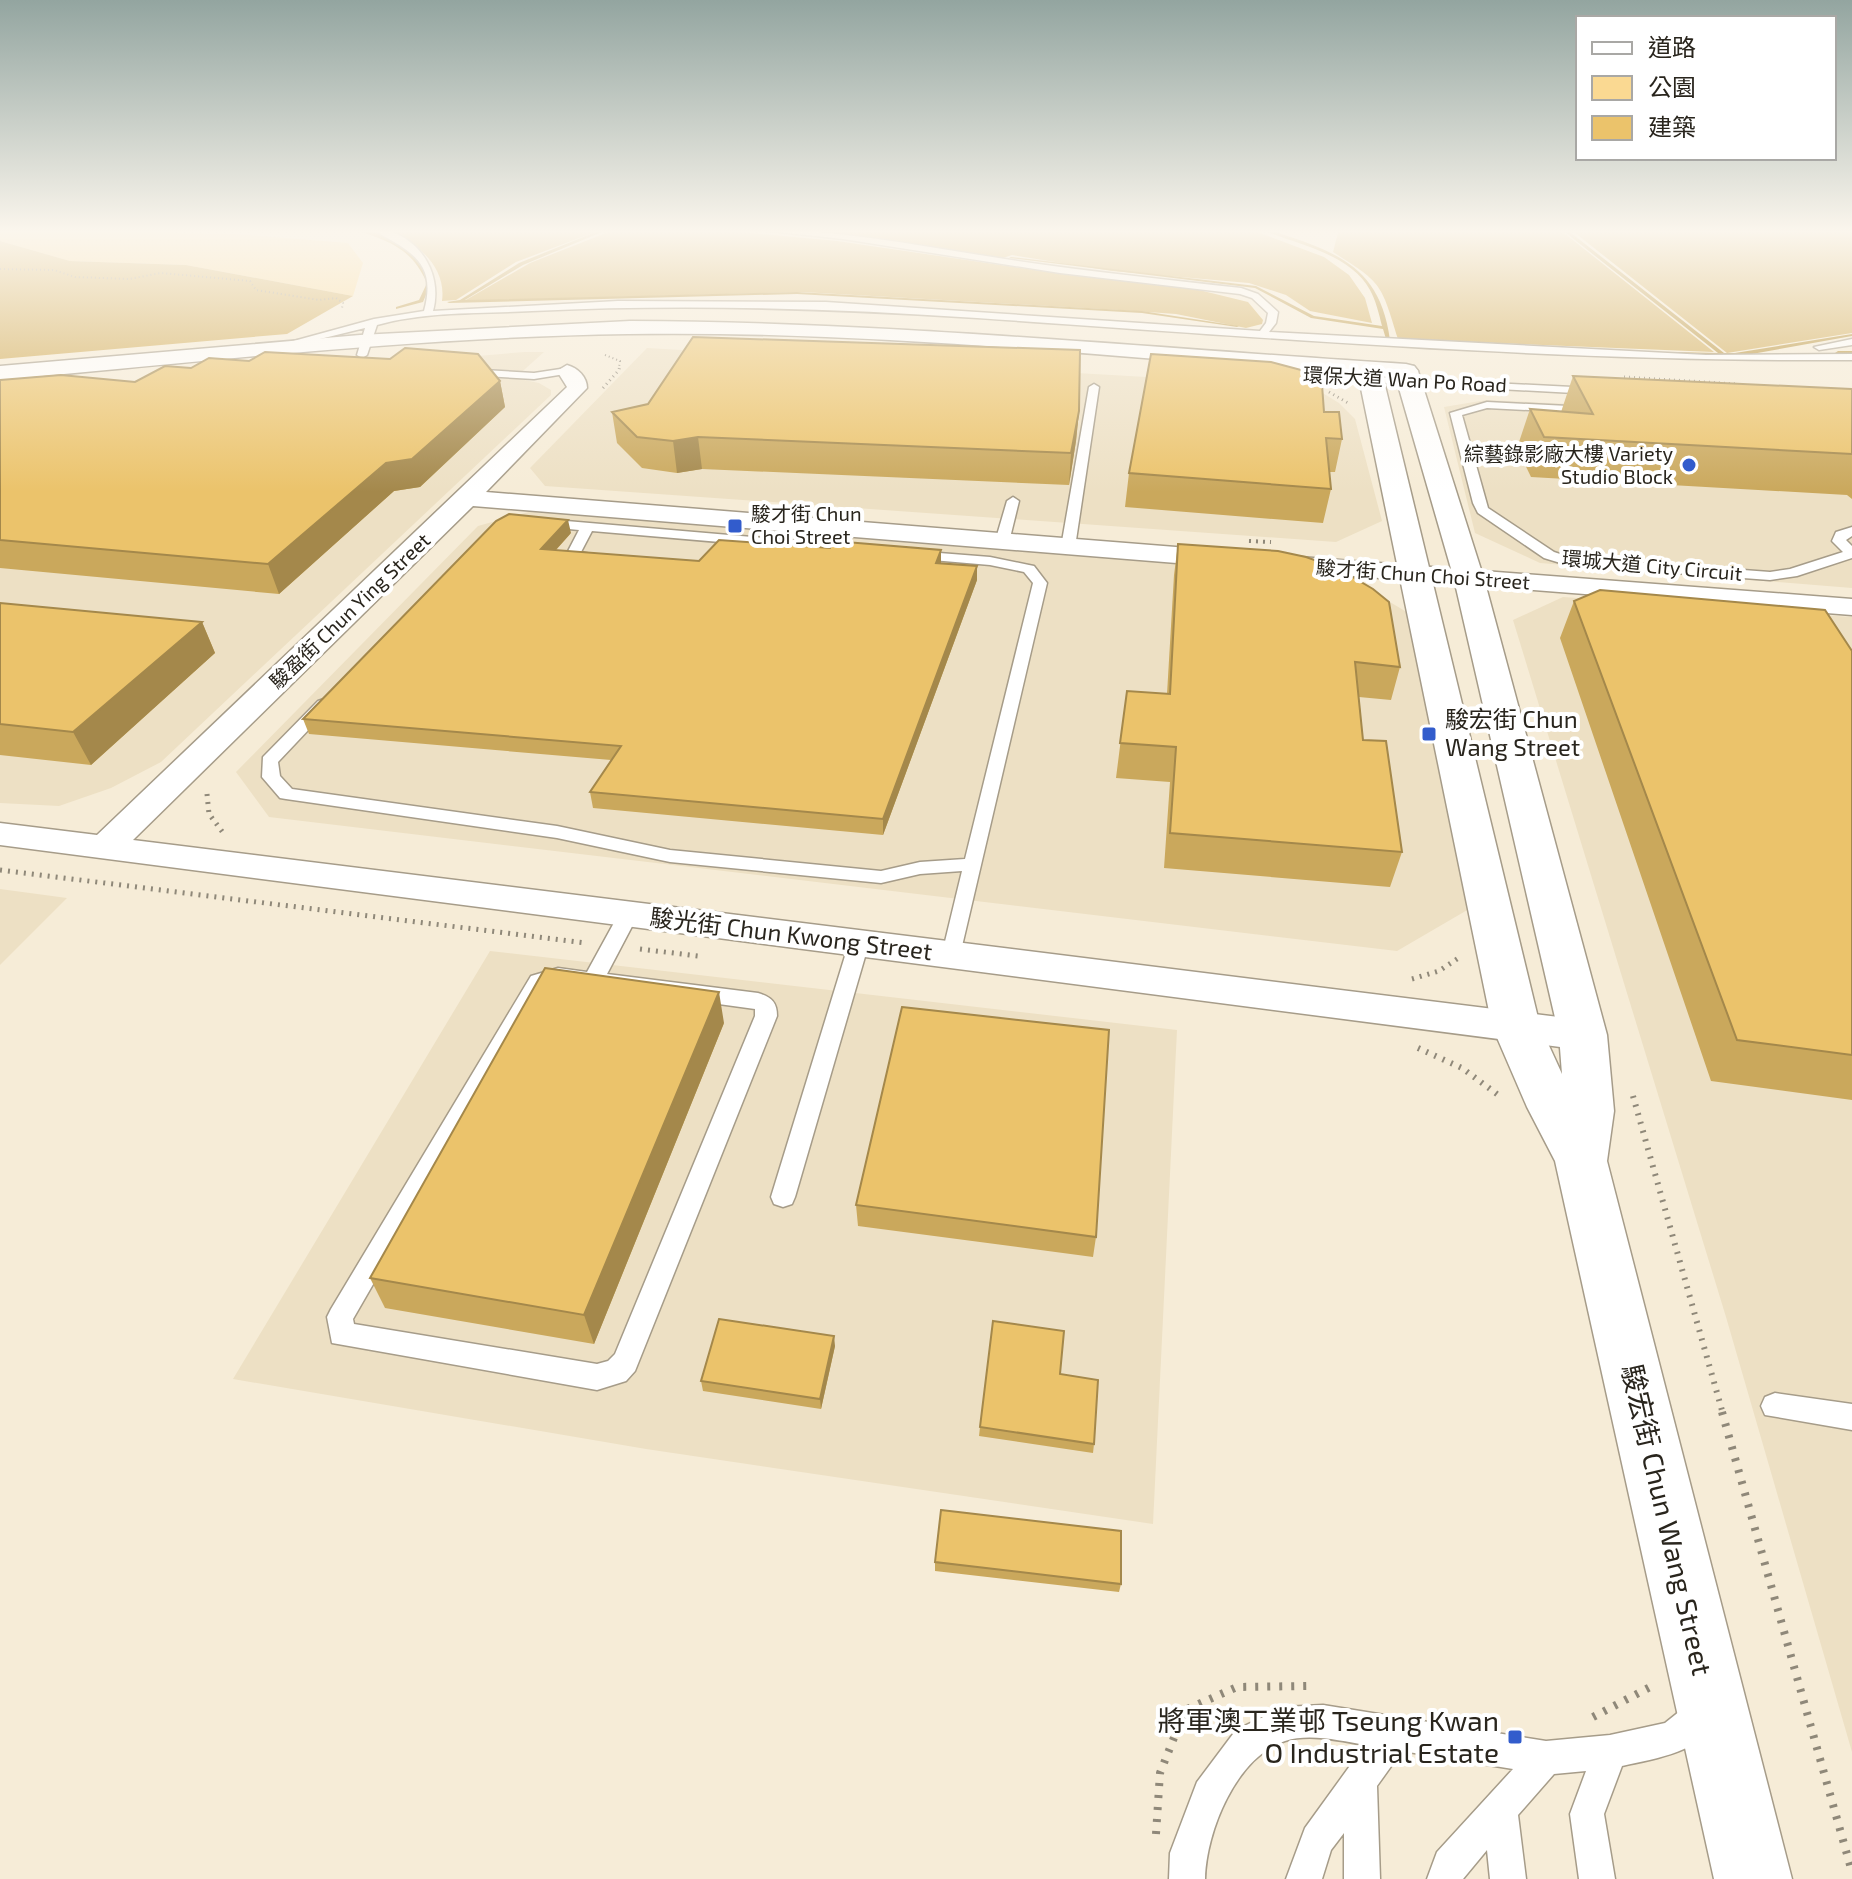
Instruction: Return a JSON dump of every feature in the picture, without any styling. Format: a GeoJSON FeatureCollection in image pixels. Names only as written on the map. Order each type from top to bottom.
{"type":"FeatureCollection","features":[{"type":"Feature","properties":{"kind":"street","name":"環保大道 Wan Po Road"},"geometry":{"type":"LineString","coordinates":[[0,373],[268,351],[362,337]]}},
{"type":"Feature","properties":{"kind":"street","name":"環保大道 Wan Po Road"},"geometry":{"type":"LineString","coordinates":[[0,385],[362,337],[521,341],[713,339],[1408,376]]}},
{"type":"Feature","properties":{"kind":"street","name":"駿盈街 Chun Ying Street"},"geometry":{"type":"LineString","coordinates":[[105,847],[577,388],[577,381],[567,371]]}},
{"type":"Feature","properties":{"kind":"street","name":"駿宏街 Chun Wang Street"},"geometry":{"type":"LineString","coordinates":[[1372,374],[1516,1026],[1552,1107],[1581,1161],[1682,1697],[1753,1879]]}},
{"type":"Feature","properties":{"kind":"street","name":"駿宏街 Chun Wang Street"},"geometry":{"type":"LineString","coordinates":[[1408,376],[1469,579],[1583,1035],[1589,1111],[1581,1161]]}},
{"type":"Feature","properties":{"kind":"street","name":"駿才街 Chun Choi Street"},"geometry":{"type":"LineString","coordinates":[[467,498],[1418,574],[1819,613],[1852,607]]}},
{"type":"Feature","properties":{"kind":"street","name":"駿光街 Chun Kwong Street"},"geometry":{"type":"LineString","coordinates":[[0,834],[1583,1035]]}},
{"type":"Feature","properties":{"kind":"lane"},"geometry":{"type":"LineString","coordinates":[[362,337],[418,317]]}},
{"type":"Feature","properties":{"kind":"lane"},"geometry":{"type":"LineString","coordinates":[[996,317],[1262,335],[1748,358],[1852,357]]}},
{"type":"Feature","properties":{"kind":"lane"},"geometry":{"type":"LineString","coordinates":[[1262,335],[1272,317]]}},
{"type":"Feature","properties":{"kind":"lane"},"geometry":{"type":"LineString","coordinates":[[1748,358],[1852,342]]}},
{"type":"Feature","properties":{"kind":"lane"},"geometry":{"type":"LineString","coordinates":[[454,371],[534,376],[567,371]]}},
{"type":"Feature","properties":{"kind":"lane","name":"環保大道 Wan Po Road"},"geometry":{"type":"LineString","coordinates":[[1408,376],[1597,386]]}},
{"type":"Feature","properties":{"kind":"lane"},"geometry":{"type":"LineString","coordinates":[[1068,547],[1094,387]]}},
{"type":"Feature","properties":{"kind":"lane","name":"環城大道 City Circuit"},"geometry":{"type":"LineString","coordinates":[[1599,410],[1487,405],[1456,413],[1483,510],[1549,555],[1567,561],[1770,576],[1792,573],[1852,553]]}},
{"type":"Feature","properties":{"kind":"lane"},"geometry":{"type":"LineString","coordinates":[[1002,542],[1013,501]]}},
{"type":"Feature","properties":{"kind":"lane"},"geometry":{"type":"LineString","coordinates":[[527,522],[869,551]]}},
{"type":"Feature","properties":{"kind":"lane"},"geometry":{"type":"LineString","coordinates":[[587,527],[573,555],[605,557]]}},
{"type":"Feature","properties":{"kind":"lane"},"geometry":{"type":"LineString","coordinates":[[1850,530],[1839,541],[1852,553]]}},
{"type":"Feature","properties":{"kind":"lane"},"geometry":{"type":"LineString","coordinates":[[708,557],[725,539]]}},
{"type":"Feature","properties":{"kind":"lane"},"geometry":{"type":"LineString","coordinates":[[899,553],[990,561],[1029,569],[1040,583],[952,954]]}},
{"type":"Feature","properties":{"kind":"lane"},"geometry":{"type":"LineString","coordinates":[[333,694],[269,761],[271,777],[286,794],[557,832],[670,856],[881,877],[920,868],[973,864]]}},
{"type":"Feature","properties":{"kind":"lane"},"geometry":{"type":"LineString","coordinates":[[593,980],[628,915]]}},
{"type":"Feature","properties":{"kind":"lane"},"geometry":{"type":"LineString","coordinates":[[783,1197],[859,943]]}},
{"type":"Feature","properties":{"kind":"lane"},"geometry":{"type":"LineString","coordinates":[[558,975],[593,980],[758,1001],[766,1006],[766,1016],[625,1362],[616,1372],[597,1377],[341,1334],[338,1329],[340,1317],[538,981],[558,975]]}},
{"type":"Feature","properties":{"kind":"lane"},"geometry":{"type":"LineString","coordinates":[[1775,1406],[1852,1417]]}},
{"type":"Feature","properties":{"kind":"lane"},"geometry":{"type":"LineString","coordinates":[[1187,1879],[1188,1853],[1209,1794],[1248,1742],[1284,1724],[1323,1722],[1546,1758],[1610,1752],[1673,1738],[1682,1697]]}},
{"type":"Feature","properties":{"kind":"lane"},"geometry":{"type":"LineString","coordinates":[[1304,1879],[1317,1840],[1395,1733]]}},
{"type":"Feature","properties":{"kind":"lane"},"geometry":{"type":"LineString","coordinates":[[1597,1879],[1587,1814],[1610,1752]]}},
{"type":"Feature","properties":{"kind":"lane"},"geometry":{"type":"LineString","coordinates":[[1445,1879],[1450,1865],[1546,1758]]}},
{"type":"Feature","properties":{"kind":"lane"},"geometry":{"type":"LineString","coordinates":[[1360,1779],[1362,1879]]}},
{"type":"Feature","properties":{"kind":"lane"},"geometry":{"type":"LineString","coordinates":[[1500,1812],[1508,1879]]}},
{"type":"Feature","properties":{"kind":"path"},"geometry":{"type":"LineString","coordinates":[[319,317],[362,337]]}},
{"type":"Feature","properties":{"kind":"path"},"geometry":{"type":"LineString","coordinates":[[598,349],[613,349]]}},
{"type":"Feature","properties":{"kind":"path"},"geometry":{"type":"LineString","coordinates":[[1611,377],[1737,384]]}},
{"type":"Feature","properties":{"kind":"path"},"geometry":{"type":"LineString","coordinates":[[1326,390],[1349,403]]}},
{"type":"Feature","properties":{"kind":"path"},"geometry":{"type":"LineString","coordinates":[[1406,1045],[1457,1063],[1488,1083],[1510,1105]]}},
{"type":"Feature","properties":{"kind":"path"},"geometry":{"type":"LineString","coordinates":[[1632,1095],[1852,1872]]}},
{"type":"Feature","properties":{"kind":"path"},"geometry":{"type":"LineString","coordinates":[[1648,1671],[1682,1697]]}},
{"type":"Feature","properties":{"kind":"shaded area"},"geometry":{"type":"Polygon","coordinates":[[[0,317],[317,317],[287,334],[0,359],[0,317]]]}},
{"type":"Feature","properties":{"kind":"shaded area"},"geometry":{"type":"Polygon","coordinates":[[[1189,317],[1260,317],[1263,320],[1262,324],[1246,328],[1189,317]]]}},
{"type":"Feature","properties":{"kind":"shaded area"},"geometry":{"type":"Polygon","coordinates":[[[1339,317],[1370,317],[1372,323],[1339,317]]]}},
{"type":"Feature","properties":{"kind":"shaded area"},"geometry":{"type":"Polygon","coordinates":[[[1391,317],[1669,317],[1714,352],[1398,339],[1391,317]]]}},
{"type":"Feature","properties":{"kind":"shaded area"},"geometry":{"type":"Polygon","coordinates":[[[1681,317],[1852,317],[1852,333],[1727,353],[1681,317]]]}},
{"type":"Feature","properties":{"kind":"shaded area"},"geometry":{"type":"Polygon","coordinates":[[[647,348],[1268,384],[1321,392],[1339,403],[1355,419],[1382,521],[1336,542],[545,486],[530,468],[647,348]]]}},
{"type":"Feature","properties":{"kind":"shaded area"},"geometry":{"type":"Polygon","coordinates":[[[544,352],[515,378],[539,383],[551,390],[551,395],[161,762],[111,788],[59,806],[0,803],[0,397],[544,352]]]}},
{"type":"Feature","properties":{"kind":"shaded area"},"geometry":{"type":"Polygon","coordinates":[[[1486,400],[1852,417],[1852,588],[1540,563],[1475,533],[1444,407],[1486,400]]]}},
{"type":"Feature","properties":{"kind":"shaded area"},"geometry":{"type":"Polygon","coordinates":[[[532,511],[1348,577],[1410,614],[1469,909],[1397,951],[269,817],[236,772],[478,526],[532,511]]]}},
{"type":"Feature","properties":{"kind":"shaded area"},"geometry":{"type":"Polygon","coordinates":[[[1563,597],[1852,617],[1852,1752],[1726,1317],[1513,620],[1563,597]]]}},
{"type":"Feature","properties":{"kind":"shaded area"},"geometry":{"type":"Polygon","coordinates":[[[0,889],[67,898],[0,965],[0,889]]]}},
{"type":"Feature","properties":{"kind":"shaded area"},"geometry":{"type":"Polygon","coordinates":[[[490,951],[1177,1030],[1153,1524],[646,1449],[233,1379],[490,951]]]}},
{"type":"Feature","properties":{"kind":"building"},"geometry":{"type":"Polygon","coordinates":[[[693,337],[1080,350],[1079,411],[1071,453],[698,437],[673,441],[637,437],[612,412],[648,404],[693,337]]]}},
{"type":"Feature","properties":{"kind":"building"},"geometry":{"type":"Polygon","coordinates":[[[405,348],[478,354],[500,381],[412,459],[386,463],[268,564],[0,540],[0,380],[61,375],[135,382],[165,366],[191,368],[209,358],[249,361],[265,352],[390,359],[405,348]]]}},
{"type":"Feature","properties":{"kind":"building"},"geometry":{"type":"Polygon","coordinates":[[[1151,354],[1271,362],[1301,370],[1321,371],[1324,412],[1339,412],[1342,439],[1326,438],[1331,489],[1129,473],[1151,354]]]}},
{"type":"Feature","properties":{"kind":"building"},"geometry":{"type":"Polygon","coordinates":[[[1573,376],[1852,389],[1852,454],[1544,437],[1530,409],[1593,414],[1573,376]]]}},
{"type":"Feature","properties":{"kind":"building"},"geometry":{"type":"Polygon","coordinates":[[[509,514],[568,520],[541,549],[699,561],[719,540],[830,548],[834,541],[941,550],[936,563],[977,566],[883,819],[590,792],[621,746],[303,719],[496,521],[509,514]]]}},
{"type":"Feature","properties":{"kind":"building"},"geometry":{"type":"Polygon","coordinates":[[[1178,544],[1278,551],[1306,557],[1337,568],[1389,602],[1400,667],[1355,662],[1363,740],[1386,741],[1402,852],[1170,833],[1176,747],[1120,743],[1127,691],[1170,694],[1178,544]]]}},
{"type":"Feature","properties":{"kind":"building"},"geometry":{"type":"Polygon","coordinates":[[[1600,590],[1825,610],[1852,651],[1852,1055],[1737,1040],[1574,601],[1600,590]]]}},
{"type":"Feature","properties":{"kind":"building"},"geometry":{"type":"Polygon","coordinates":[[[0,603],[202,622],[73,732],[0,724],[0,603]]]}},
{"type":"Feature","properties":{"kind":"building"},"geometry":{"type":"Polygon","coordinates":[[[545,968],[719,992],[584,1315],[370,1278],[545,968]]]}},
{"type":"Feature","properties":{"kind":"building"},"geometry":{"type":"Polygon","coordinates":[[[902,1007],[1109,1030],[1096,1237],[856,1205],[902,1007]]]}},
{"type":"Feature","properties":{"kind":"building"},"geometry":{"type":"Polygon","coordinates":[[[719,1319],[834,1336],[820,1399],[701,1381],[719,1319]]]}},
{"type":"Feature","properties":{"kind":"building"},"geometry":{"type":"Polygon","coordinates":[[[993,1321],[1064,1331],[1060,1374],[1098,1380],[1094,1444],[980,1427],[993,1321]]]}},
{"type":"Feature","properties":{"kind":"building"},"geometry":{"type":"Polygon","coordinates":[[[941,1510],[1121,1531],[1121,1584],[935,1562],[941,1510]]]}},
{"type":"Feature","properties":{"kind":"waterway"},"geometry":{"type":"LineString","coordinates":[[1174,317],[1237,326]]}},
{"type":"Feature","properties":{"kind":"waterway"},"geometry":{"type":"LineString","coordinates":[[1312,317],[1384,328]]}},
{"type":"Feature","properties":{"kind":"waterway"},"geometry":{"type":"LineString","coordinates":[[1381,317],[1388,339]]}},
{"type":"Feature","properties":{"kind":"waterway"},"geometry":{"type":"LineString","coordinates":[[1675,317],[1722,354]]}},
{"type":"Feature","properties":{"kind":"waterway"},"geometry":{"type":"LineString","coordinates":[[1672,354],[1735,355],[1852,335]]}},
{"type":"Feature","properties":{"kind":"waterway"},"geometry":{"type":"LineString","coordinates":[[1838,353],[1852,353]]}},
{"type":"Feature","properties":{"kind":"place","name":"綜藝錄影廠大樓 Variety Studio Block"},"geometry":{"type":"Point","coordinates":[1689,465]}},
{"type":"Feature","properties":{"kind":"place","name":"駿才街 Chun Choi Street"},"geometry":{"type":"Point","coordinates":[735,526]}},
{"type":"Feature","properties":{"kind":"place","name":"駿宏街 Chun Wang Street"},"geometry":{"type":"Point","coordinates":[1429,734]}},
{"type":"Feature","properties":{"kind":"place","name":"將軍澳工業邨 Tseung Kwan O Industrial Estate"},"geometry":{"type":"Point","coordinates":[1515,1737]}}]}
